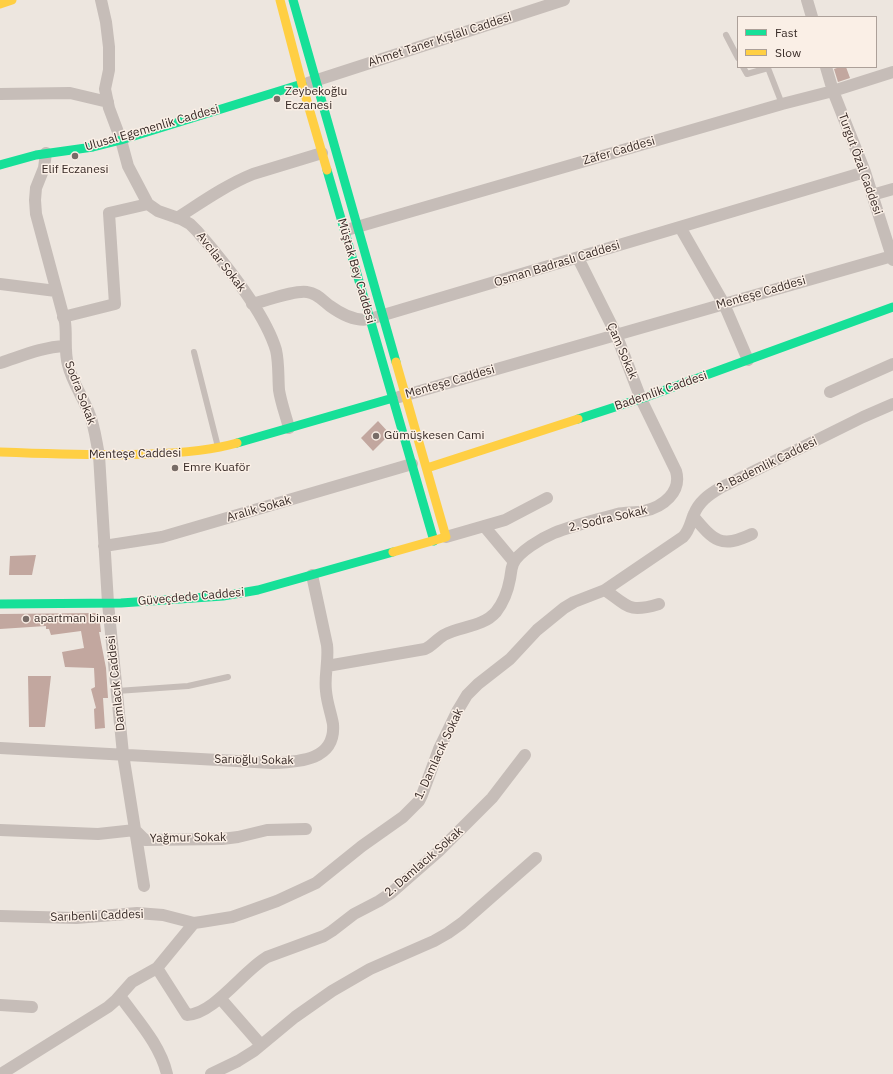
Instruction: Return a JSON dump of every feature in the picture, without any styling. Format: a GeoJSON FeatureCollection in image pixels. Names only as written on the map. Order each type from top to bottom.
{"type":"FeatureCollection","features":[{"type":"Feature","properties":{"kind":"street"},"geometry":{"type":"LineString","coordinates":[[0,4],[12,0]]}},
{"type":"Feature","properties":{"kind":"street"},"geometry":{"type":"LineString","coordinates":[[63,317],[116,304],[109,213],[148,204],[128,166],[121,140],[112,119],[105,89],[109,70],[108,47],[106,22],[101,0]]}},
{"type":"Feature","properties":{"kind":"street","name":"Müştak Bey Caddesi"},"geometry":{"type":"LineString","coordinates":[[280,0],[302,84],[434,541]]}},
{"type":"Feature","properties":{"kind":"street","name":"Müştak Bey Caddesi"},"geometry":{"type":"LineString","coordinates":[[293,0],[446,537]]}},
{"type":"Feature","properties":{"kind":"street","name":"Ahmet Taner Kışlalı Caddesi"},"geometry":{"type":"LineString","coordinates":[[302,84],[564,0]]}},
{"type":"Feature","properties":{"kind":"street"},"geometry":{"type":"LineString","coordinates":[[807,0],[812,16]]}},
{"type":"Feature","properties":{"kind":"street","name":"Turgut Özal Caddesi"},"geometry":{"type":"LineString","coordinates":[[826,68],[833,91],[865,172],[892,258]]}},
{"type":"Feature","properties":{"kind":"street","name":"Zafer Caddesi"},"geometry":{"type":"LineString","coordinates":[[345,230],[782,104],[833,91],[893,72]]}},
{"type":"Feature","properties":{"kind":"street","name":"Ulusal Egemenlik Caddesi"},"geometry":{"type":"LineString","coordinates":[[0,165],[36,155],[93,147],[121,140],[302,84]]}},
{"type":"Feature","properties":{"kind":"street"},"geometry":{"type":"LineString","coordinates":[[0,94],[70,93],[108,102]]}},
{"type":"Feature","properties":{"kind":"street","name":"Sodra Sokak"},"geometry":{"type":"LineString","coordinates":[[46,153],[44,168],[36,188],[36,214],[66,327],[65,346],[68,366],[72,378],[89,412],[99,455]]}},
{"type":"Feature","properties":{"kind":"street"},"geometry":{"type":"LineString","coordinates":[[177,218],[242,178],[322,153]]}},
{"type":"Feature","properties":{"kind":"street","name":"Osman Badraslı Caddesi"},"geometry":{"type":"LineString","coordinates":[[252,304],[304,291],[316,295],[330,306],[351,318],[360,320],[370,319],[865,172]]}},
{"type":"Feature","properties":{"kind":"street"},"geometry":{"type":"LineString","coordinates":[[872,195],[893,189]]}},
{"type":"Feature","properties":{"kind":"street","name":"Avcılar Sokak"},"geometry":{"type":"LineString","coordinates":[[148,204],[158,211],[190,224],[198,231],[252,304],[266,327],[276,349],[279,364],[280,390],[289,428]]}},
{"type":"Feature","properties":{"kind":"street"},"geometry":{"type":"LineString","coordinates":[[680,227],[724,304],[748,360]]}},
{"type":"Feature","properties":{"kind":"street","name":"Çam Sokak"},"geometry":{"type":"LineString","coordinates":[[578,258],[616,334],[641,399],[674,466]]}},
{"type":"Feature","properties":{"kind":"street","name":"Menteşe Caddesi"},"geometry":{"type":"LineString","coordinates":[[0,452],[154,455],[218,448],[616,334],[892,258]]}},
{"type":"Feature","properties":{"kind":"street"},"geometry":{"type":"LineString","coordinates":[[0,284],[56,291]]}},
{"type":"Feature","properties":{"kind":"street","name":"Bademlik Caddesi"},"geometry":{"type":"LineString","coordinates":[[427,468],[641,399],[893,307]]}},
{"type":"Feature","properties":{"kind":"street"},"geometry":{"type":"LineString","coordinates":[[0,362],[35,350],[53,346],[65,346]]}},
{"type":"Feature","properties":{"kind":"street"},"geometry":{"type":"LineString","coordinates":[[830,392],[893,364]]}},
{"type":"Feature","properties":{"kind":"street","name":"3. Bademlik Caddesi"},"geometry":{"type":"LineString","coordinates":[[693,516],[696,508],[703,500],[720,488],[857,420],[893,404]]}},
{"type":"Feature","properties":{"kind":"street","name":"Damlacık Caddesi"},"geometry":{"type":"LineString","coordinates":[[99,455],[108,603],[123,754],[144,886]]}},
{"type":"Feature","properties":{"kind":"street","name":"Aralık Sokak"},"geometry":{"type":"LineString","coordinates":[[104,546],[162,537],[412,464]]}},
{"type":"Feature","properties":{"kind":"street","name":"2. Sodra Sokak"},"geometry":{"type":"LineString","coordinates":[[514,562],[532,545],[564,529],[617,514],[644,511],[658,506],[669,498],[675,490],[678,481],[674,466]]}},
{"type":"Feature","properties":{"kind":"street"},"geometry":{"type":"LineString","coordinates":[[446,537],[505,520],[547,498]]}},
{"type":"Feature","properties":{"kind":"street"},"geometry":{"type":"LineString","coordinates":[[693,516],[704,529],[721,542],[741,540],[752,534]]}},
{"type":"Feature","properties":{"kind":"street","name":"1. Damlacık Sokak"},"geometry":{"type":"LineString","coordinates":[[194,922],[211,921],[237,915],[277,901],[308,887],[322,879],[362,846],[403,817],[422,795],[439,749],[458,710],[474,688],[510,659],[537,630],[564,608],[574,602],[605,590],[683,537],[689,531],[693,516]]}},
{"type":"Feature","properties":{"kind":"street"},"geometry":{"type":"LineString","coordinates":[[327,666],[425,649],[430,647],[442,636],[452,631],[490,618],[501,605],[509,585],[514,562],[484,526]]}},
{"type":"Feature","properties":{"kind":"street","name":"Güveçdede Caddesi"},"geometry":{"type":"LineString","coordinates":[[0,604],[108,603],[223,596],[258,590],[446,537]]}},
{"type":"Feature","properties":{"kind":"street","name":"Sarıoğlu Sokak"},"geometry":{"type":"LineString","coordinates":[[0,748],[273,763],[304,760],[317,756],[327,749],[330,744],[332,737],[332,723],[325,690],[327,645],[312,575]]}},
{"type":"Feature","properties":{"kind":"street"},"geometry":{"type":"LineString","coordinates":[[605,590],[632,608],[645,608],[659,604]]}},
{"type":"Feature","properties":{"kind":"street","name":"2. Damlacık Sokak"},"geometry":{"type":"LineString","coordinates":[[157,968],[187,1015],[198,1013],[220,998],[258,962],[267,957],[332,932],[354,914],[391,893],[440,851],[471,820],[492,798],[525,755]]}},
{"type":"Feature","properties":{"kind":"street","name":"Yağmur Sokak"},"geometry":{"type":"LineString","coordinates":[[0,830],[98,834],[135,830],[145,840],[226,838],[267,830],[306,829]]}},
{"type":"Feature","properties":{"kind":"street"},"geometry":{"type":"LineString","coordinates":[[211,1074],[238,1061],[261,1045],[295,1017],[332,991],[370,969],[434,941],[448,933],[462,923],[536,858]]}},
{"type":"Feature","properties":{"kind":"street","name":"Sarıbenli Caddesi"},"geometry":{"type":"LineString","coordinates":[[0,916],[80,918],[137,913],[163,915],[194,922]]}},
{"type":"Feature","properties":{"kind":"street"},"geometry":{"type":"LineString","coordinates":[[1,1074],[108,1007],[132,982],[157,968],[194,922]]}},
{"type":"Feature","properties":{"kind":"street"},"geometry":{"type":"LineString","coordinates":[[120,996],[158,1049],[167,1074]]}},
{"type":"Feature","properties":{"kind":"street"},"geometry":{"type":"LineString","coordinates":[[220,998],[261,1045]]}},
{"type":"Feature","properties":{"kind":"street"},"geometry":{"type":"LineString","coordinates":[[0,1005],[32,1007]]}},
{"type":"Feature","properties":{"kind":"lane"},"geometry":{"type":"LineString","coordinates":[[726,35],[737,56]]}},
{"type":"Feature","properties":{"kind":"lane"},"geometry":{"type":"LineString","coordinates":[[744,68],[747,74],[768,68],[782,104]]}},
{"type":"Feature","properties":{"kind":"lane"},"geometry":{"type":"LineString","coordinates":[[194,352],[218,448]]}},
{"type":"Feature","properties":{"kind":"lane"},"geometry":{"type":"LineString","coordinates":[[117,691],[188,686],[228,677]]}},
{"type":"Feature","properties":{"kind":"building"},"geometry":{"type":"Polygon","coordinates":[[[846,68],[850,78],[838,82],[834,69],[846,68]]]}},
{"type":"Feature","properties":{"kind":"building","name":"Gümüşkesen Cami"},"geometry":{"type":"Polygon","coordinates":[[[378,421],[390,434],[373,451],[361,438],[378,421]]]}},
{"type":"Feature","properties":{"kind":"building"},"geometry":{"type":"Polygon","coordinates":[[[36,555],[32,575],[9,575],[10,556],[36,555]]]}},
{"type":"Feature","properties":{"kind":"building"},"geometry":{"type":"Polygon","coordinates":[[[99,613],[101,632],[99,632],[106,668],[108,698],[103,698],[105,728],[95,729],[94,709],[96,708],[91,689],[95,687],[94,668],[65,667],[62,652],[84,648],[81,631],[51,635],[49,629],[46,629],[46,626],[0,629],[0,614],[99,613]]]}},
{"type":"Feature","properties":{"kind":"building"},"geometry":{"type":"Polygon","coordinates":[[[28,676],[51,676],[45,727],[29,727],[28,676]]]}},
{"type":"Feature","properties":{"kind":"traffic: fast"},"geometry":{"type":"LineString","coordinates":[[293,0],[396,362]]}},
{"type":"Feature","properties":{"kind":"traffic: fast"},"geometry":{"type":"LineString","coordinates":[[0,165],[36,155],[93,147],[121,140],[302,84]]}},
{"type":"Feature","properties":{"kind":"traffic: fast"},"geometry":{"type":"LineString","coordinates":[[327,170],[434,541]]}},
{"type":"Feature","properties":{"kind":"traffic: fast"},"geometry":{"type":"LineString","coordinates":[[578,419],[646,397],[893,307]]}},
{"type":"Feature","properties":{"kind":"traffic: fast"},"geometry":{"type":"LineString","coordinates":[[237,443],[393,398]]}},
{"type":"Feature","properties":{"kind":"traffic: fast"},"geometry":{"type":"LineString","coordinates":[[0,604],[121,603],[223,596],[258,590],[393,552]]}},
{"type":"Feature","properties":{"kind":"traffic: slow"},"geometry":{"type":"LineString","coordinates":[[0,4],[12,0]]}},
{"type":"Feature","properties":{"kind":"traffic: slow"},"geometry":{"type":"LineString","coordinates":[[280,0],[327,170]]}},
{"type":"Feature","properties":{"kind":"traffic: slow"},"geometry":{"type":"LineString","coordinates":[[393,552],[446,537],[396,362]]}},
{"type":"Feature","properties":{"kind":"traffic: slow"},"geometry":{"type":"LineString","coordinates":[[427,468],[578,419]]}},
{"type":"Feature","properties":{"kind":"traffic: slow"},"geometry":{"type":"LineString","coordinates":[[0,452],[131,455],[194,451],[237,443]]}},
{"type":"Feature","properties":{"kind":"place","name":"Zeybekoğlu Eczanesi"},"geometry":{"type":"Point","coordinates":[277,99]}},
{"type":"Feature","properties":{"kind":"place","name":"Elif Eczanesi"},"geometry":{"type":"Point","coordinates":[75,156]}},
{"type":"Feature","properties":{"kind":"place","name":"Gümüşkesen Cami"},"geometry":{"type":"Point","coordinates":[376,436]}},
{"type":"Feature","properties":{"kind":"place","name":"Emre Kuaför"},"geometry":{"type":"Point","coordinates":[175,468]}},
{"type":"Feature","properties":{"kind":"place","name":"apartman binası"},"geometry":{"type":"Point","coordinates":[26,619]}}]}
